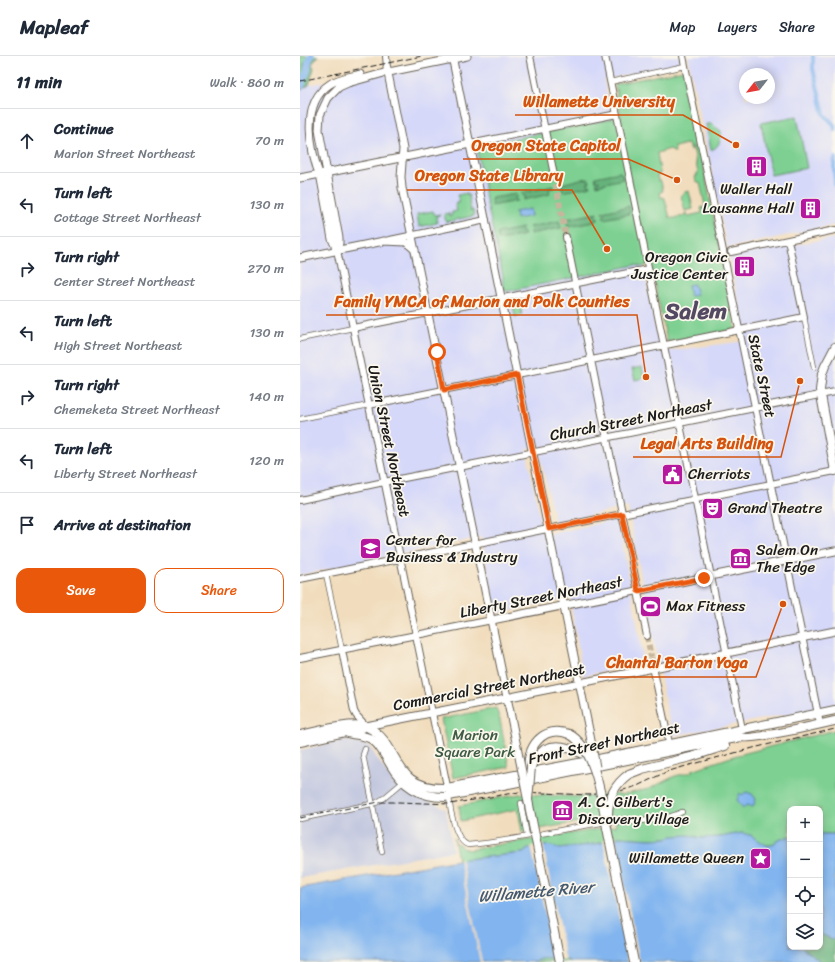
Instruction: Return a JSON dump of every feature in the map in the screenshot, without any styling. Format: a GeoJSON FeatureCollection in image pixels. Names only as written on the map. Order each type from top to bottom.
{"type":"FeatureCollection","features":[{"type":"Feature","properties":{"kind":"highway"},"geometry":{"type":"LineString","coordinates":[[835,347],[829,356],[822,374],[820,394],[835,471]]}},
{"type":"Feature","properties":{"kind":"highway","name":"Front Street Northeast"},"geometry":{"type":"LineString","coordinates":[[366,726],[383,739],[400,768],[410,778],[429,788],[447,788],[835,710]]}},
{"type":"Feature","properties":{"kind":"highway","name":"Front Street Northeast"},"geometry":{"type":"LineString","coordinates":[[348,729],[352,735],[365,736],[374,741],[384,753],[394,772],[403,782],[424,794],[435,797],[449,797],[741,737],[744,739],[835,721]]}},
{"type":"Feature","properties":{"kind":"highway"},"geometry":{"type":"LineString","coordinates":[[300,735],[366,726]]}},
{"type":"Feature","properties":{"kind":"highway"},"geometry":{"type":"LineString","coordinates":[[300,742],[348,729]]}},
{"type":"Feature","properties":{"kind":"highway"},"geometry":{"type":"LineString","coordinates":[[529,772],[528,763],[530,754],[538,740],[552,732],[569,734],[577,739],[584,748],[598,780],[634,962]]}},
{"type":"Feature","properties":{"kind":"highway"},"geometry":{"type":"LineString","coordinates":[[607,828],[611,795],[621,781],[629,774],[642,769],[691,757],[741,742],[744,739]]}},
{"type":"Feature","properties":{"kind":"highway"},"geometry":{"type":"LineString","coordinates":[[560,962],[524,802],[531,767],[536,757],[545,750],[555,746],[565,746],[597,758]]}},
{"type":"Feature","properties":{"kind":"highway"},"geometry":{"type":"LineString","coordinates":[[403,782],[415,781]]}},
{"type":"Feature","properties":{"kind":"main road"},"geometry":{"type":"LineString","coordinates":[[467,56],[450,57],[388,70],[403,149],[402,182],[492,620],[509,707],[524,802]]}},
{"type":"Feature","properties":{"kind":"main road"},"geometry":{"type":"LineString","coordinates":[[450,57],[486,220],[564,606],[583,682],[589,730],[598,780]]}},
{"type":"Feature","properties":{"kind":"main road","name":"Union Street Northeast"},"geometry":{"type":"LineString","coordinates":[[337,250],[339,238],[334,212],[311,137],[310,124],[314,104],[320,93],[336,81],[388,70]]}},
{"type":"Feature","properties":{"kind":"main road","name":"Union Street Northeast"},"geometry":{"type":"LineString","coordinates":[[337,250],[332,239],[324,194],[319,125],[322,109],[328,98],[335,91],[348,83],[388,70]]}},
{"type":"Feature","properties":{"kind":"main road"},"geometry":{"type":"LineString","coordinates":[[300,178],[470,144]]}},
{"type":"Feature","properties":{"kind":"main road"},"geometry":{"type":"LineString","coordinates":[[324,194],[327,198],[330,210],[334,212]]}},
{"type":"Feature","properties":{"kind":"main road"},"geometry":{"type":"LineString","coordinates":[[300,258],[384,241],[406,242],[416,250]]}},
{"type":"Feature","properties":{"kind":"main road","name":"Liberty Street Northeast"},"geometry":{"type":"LineString","coordinates":[[492,620],[835,551]]}},
{"type":"Feature","properties":{"kind":"main road","name":"Commercial Street Northeast"},"geometry":{"type":"LineString","coordinates":[[366,726],[604,678],[652,662],[727,653],[835,631]]}},
{"type":"Feature","properties":{"kind":"street"},"geometry":{"type":"LineString","coordinates":[[386,56],[388,70]]}},
{"type":"Feature","properties":{"kind":"street"},"geometry":{"type":"LineString","coordinates":[[530,56],[554,175]]}},
{"type":"Feature","properties":{"kind":"street"},"geometry":{"type":"LineString","coordinates":[[605,56],[742,729]]}},
{"type":"Feature","properties":{"kind":"street","name":"State Street"},"geometry":{"type":"LineString","coordinates":[[683,56],[820,724]]}},
{"type":"Feature","properties":{"kind":"street"},"geometry":{"type":"LineString","coordinates":[[610,82],[686,66]]}},
{"type":"Feature","properties":{"kind":"street"},"geometry":{"type":"LineString","coordinates":[[470,144],[617,114]]}},
{"type":"Feature","properties":{"kind":"street"},"geometry":{"type":"LineString","coordinates":[[384,241],[486,220]]}},
{"type":"Feature","properties":{"kind":"street"},"geometry":{"type":"LineString","coordinates":[[724,253],[835,230]]}},
{"type":"Feature","properties":{"kind":"street"},"geometry":{"type":"LineString","coordinates":[[566,238],[647,636]]}},
{"type":"Feature","properties":{"kind":"street"},"geometry":{"type":"LineString","coordinates":[[788,240],[814,367]]}},
{"type":"Feature","properties":{"kind":"street","name":"Union Street Northeast"},"geometry":{"type":"LineString","coordinates":[[337,250],[453,820],[463,842],[466,845],[527,836]]}},
{"type":"Feature","properties":{"kind":"street"},"geometry":{"type":"LineString","coordinates":[[300,339],[648,269]]}},
{"type":"Feature","properties":{"kind":"street"},"geometry":{"type":"LineString","coordinates":[[300,419],[804,317]]}},
{"type":"Feature","properties":{"kind":"street","name":"Church Street Northeast"},"geometry":{"type":"LineString","coordinates":[[300,500],[835,392]]}},
{"type":"Feature","properties":{"kind":"street"},"geometry":{"type":"LineString","coordinates":[[300,579],[835,471]]}},
{"type":"Feature","properties":{"kind":"street"},"geometry":{"type":"LineString","coordinates":[[698,514],[703,498]]}},
{"type":"Feature","properties":{"kind":"street"},"geometry":{"type":"LineString","coordinates":[[326,574],[354,710],[356,715],[366,726]]}},
{"type":"Feature","properties":{"kind":"street","name":"Liberty Street Northeast"},"geometry":{"type":"LineString","coordinates":[[300,658],[492,620]]}},
{"type":"Feature","properties":{"kind":"street"},"geometry":{"type":"LineString","coordinates":[[652,662],[669,744]]}},
{"type":"Feature","properties":{"kind":"street"},"geometry":{"type":"LineString","coordinates":[[348,729],[354,710]]}},
{"type":"Feature","properties":{"kind":"street"},"geometry":{"type":"LineString","coordinates":[[365,749],[363,755],[382,852]]}},
{"type":"Feature","properties":{"kind":"street"},"geometry":{"type":"LineString","coordinates":[[300,819],[373,804],[384,798],[403,782]]}},
{"type":"Feature","properties":{"kind":"street"},"geometry":{"type":"LineString","coordinates":[[524,802],[527,836],[602,823],[659,819],[682,812]]}},
{"type":"Feature","properties":{"kind":"shaded area"},"geometry":{"type":"Polygon","coordinates":[[[470,56],[680,56],[681,64],[604,80],[634,218],[660,352],[746,341],[729,256],[835,238],[835,705],[672,736],[628,507],[555,522],[538,446],[526,449],[543,536],[618,519],[644,662],[583,676],[570,598],[496,614],[481,537],[300,575],[300,91],[309,85],[470,56]]]}},
{"type":"Feature","properties":{"kind":"shaded area"},"geometry":{"type":"Polygon","coordinates":[[[688,56],[835,56],[835,225],[727,248],[688,56]]]}},
{"type":"Feature","properties":{"kind":"shaded area"},"geometry":{"type":"Polygon","coordinates":[[[346,740],[369,746],[394,784],[446,809],[453,851],[300,878],[300,750],[346,740]]]}},
{"type":"Feature","properties":{"kind":"green space"},"geometry":{"type":"Polygon","coordinates":[[[300,56],[309,56],[304,64],[304,73],[300,77],[300,56]]]}},
{"type":"Feature","properties":{"kind":"green space"},"geometry":{"type":"Polygon","coordinates":[[[309,56],[318,56],[312,64],[314,68],[309,85],[300,91],[300,78],[304,73],[304,64],[309,56]]]}},
{"type":"Feature","properties":{"kind":"green space"},"geometry":{"type":"Polygon","coordinates":[[[684,70],[736,329],[667,342],[651,265],[640,267],[636,265],[509,291],[506,291],[504,288],[476,147],[621,117],[615,84],[684,70]],[[688,144],[674,147],[675,152],[670,149],[657,153],[660,174],[657,175],[658,181],[661,181],[663,191],[660,192],[661,198],[664,197],[665,199],[670,218],[685,215],[685,213],[687,213],[688,216],[702,213],[701,208],[703,207],[704,210],[706,210],[700,183],[696,182],[695,176],[697,176],[698,173],[693,147],[691,147],[692,150],[690,150],[688,144]]]}},
{"type":"Feature","properties":{"kind":"green space"},"geometry":{"type":"Polygon","coordinates":[[[797,116],[807,168],[771,175],[761,123],[797,116]]]}},
{"type":"Feature","properties":{"kind":"green space"},"geometry":{"type":"Polygon","coordinates":[[[706,124],[711,124],[721,131],[719,142],[714,149],[711,150],[706,124]]]}},
{"type":"Feature","properties":{"kind":"green space"},"geometry":{"type":"Polygon","coordinates":[[[620,172],[623,179],[597,185],[596,183],[599,182],[599,180],[596,181],[595,177],[620,172]]]}},
{"type":"Feature","properties":{"kind":"green space"},"geometry":{"type":"Polygon","coordinates":[[[585,178],[589,179],[590,182],[588,182],[588,185],[591,186],[563,192],[561,184],[585,178]]]}},
{"type":"Feature","properties":{"kind":"green space"},"geometry":{"type":"Polygon","coordinates":[[[553,186],[554,188],[549,189],[550,194],[523,200],[525,195],[522,196],[521,193],[553,186]]]}},
{"type":"Feature","properties":{"kind":"green space"},"geometry":{"type":"Polygon","coordinates":[[[689,191],[693,209],[685,211],[681,196],[685,192],[689,191]]]}},
{"type":"Feature","properties":{"kind":"green space"},"geometry":{"type":"Polygon","coordinates":[[[467,193],[470,200],[470,211],[473,210],[474,216],[446,222],[444,214],[449,213],[450,216],[452,215],[452,212],[457,211],[455,204],[460,202],[457,195],[467,193]]]}},
{"type":"Feature","properties":{"kind":"green space"},"geometry":{"type":"Polygon","coordinates":[[[516,194],[517,197],[514,198],[517,201],[492,206],[492,198],[516,194]]]}},
{"type":"Feature","properties":{"kind":"green space"},"geometry":{"type":"Polygon","coordinates":[[[629,206],[629,214],[604,219],[603,216],[606,215],[602,212],[629,206]]]}},
{"type":"Feature","properties":{"kind":"green space"},"geometry":{"type":"Polygon","coordinates":[[[433,211],[435,215],[440,214],[436,216],[437,223],[419,227],[417,214],[433,211]]]}},
{"type":"Feature","properties":{"kind":"green space"},"geometry":{"type":"Polygon","coordinates":[[[597,213],[594,215],[595,217],[598,217],[598,220],[594,222],[568,227],[566,219],[597,213]]]}},
{"type":"Feature","properties":{"kind":"green space"},"geometry":{"type":"Polygon","coordinates":[[[559,221],[561,228],[530,234],[530,231],[532,230],[529,227],[559,221]]]}},
{"type":"Feature","properties":{"kind":"green space"},"geometry":{"type":"Polygon","coordinates":[[[523,228],[520,230],[521,232],[524,232],[525,235],[500,240],[498,239],[497,233],[523,228]]]}},
{"type":"Feature","properties":{"kind":"green space"},"geometry":{"type":"Polygon","coordinates":[[[520,304],[522,315],[515,317],[513,305],[520,304]]]}},
{"type":"Feature","properties":{"kind":"green space"},"geometry":{"type":"Polygon","coordinates":[[[642,367],[644,378],[635,380],[632,369],[642,367]]]}},
{"type":"Feature","properties":{"kind":"green space","name":"Marion Square Park"},"geometry":{"type":"Polygon","coordinates":[[[496,708],[500,720],[509,767],[453,778],[441,719],[496,708]]]}},
{"type":"Feature","properties":{"kind":"green space"},"geometry":{"type":"Polygon","coordinates":[[[835,730],[835,834],[823,834],[823,806],[787,806],[787,837],[771,845],[765,845],[750,835],[742,833],[720,837],[701,838],[694,836],[651,839],[619,837],[601,843],[581,846],[558,848],[548,845],[528,849],[523,853],[458,860],[454,838],[456,844],[459,844],[462,848],[470,850],[616,826],[614,816],[522,832],[518,809],[461,821],[459,806],[519,794],[583,797],[615,794],[621,795],[649,789],[675,776],[692,772],[692,770],[734,756],[835,730]]]}},
{"type":"Feature","properties":{"kind":"green space"},"geometry":{"type":"Polygon","coordinates":[[[823,935],[835,940],[835,962],[821,962],[806,950],[823,950],[823,935]]]}},
{"type":"Feature","properties":{"kind":"green space"},"geometry":{"type":"Polygon","coordinates":[[[545,958],[572,962],[536,962],[539,959],[545,958]]]}},
{"type":"Feature","properties":{"kind":"water"},"geometry":{"type":"Polygon","coordinates":[[[530,209],[531,216],[516,219],[515,212],[530,209]]]}},
{"type":"Feature","properties":{"kind":"water"},"geometry":{"type":"Polygon","coordinates":[[[694,284],[697,295],[690,296],[688,285],[694,284]]]}},
{"type":"Feature","properties":{"kind":"water"},"geometry":{"type":"Polygon","coordinates":[[[746,792],[752,794],[756,799],[753,807],[747,805],[743,808],[737,800],[740,793],[742,795],[746,792]]]}},
{"type":"Feature","properties":{"kind":"water","name":"Willamette River"},"geometry":{"type":"Polygon","coordinates":[[[742,833],[750,835],[768,846],[787,837],[787,950],[806,950],[821,962],[572,962],[564,959],[540,959],[536,962],[300,962],[300,888],[458,860],[523,853],[528,849],[548,845],[558,848],[581,846],[601,843],[619,837],[651,839],[688,835],[701,838],[720,837],[742,833]]]}},
{"type":"Feature","properties":{"kind":"water"},"geometry":{"type":"Polygon","coordinates":[[[823,834],[835,834],[835,940],[823,935],[823,834]]]}},
{"type":"Feature","properties":{"kind":"pier"},"geometry":{"type":"Polygon","coordinates":[[[615,836],[640,962],[628,962],[603,840],[615,836]]]}},
{"type":"Feature","properties":{"kind":"pier"},"geometry":{"type":"Polygon","coordinates":[[[543,844],[566,961],[555,961],[531,846],[543,844]]]}},
{"type":"Feature","properties":{"kind":"pier"},"geometry":{"type":"Polygon","coordinates":[[[459,858],[461,858],[482,962],[480,962],[459,858]]]}},
{"type":"Feature","properties":{"kind":"waterway"},"geometry":{"type":"LineString","coordinates":[[300,87],[307,72],[311,56]]}},
{"type":"Feature","properties":{"kind":"waterway"},"geometry":{"type":"LineString","coordinates":[[813,56],[813,69],[824,114],[834,125],[835,130]]}},
{"type":"Feature","properties":{"kind":"waterway"},"geometry":{"type":"LineString","coordinates":[[835,158],[835,185]]}},
{"type":"Feature","properties":{"kind":"tunnel"},"geometry":{"type":"LineString","coordinates":[[554,175],[566,237]]}},
{"type":"Feature","properties":{"kind":"tunnel"},"geometry":{"type":"LineString","coordinates":[[647,636],[651,657]]}},
{"type":"Feature","properties":{"kind":"railway"},"geometry":{"type":"LineString","coordinates":[[300,81],[422,56]]}},
{"type":"Feature","properties":{"kind":"railway"},"geometry":{"type":"LineString","coordinates":[[300,818],[379,802],[450,804],[519,792],[589,795],[620,791],[637,786],[666,772],[686,766],[753,748],[835,729]]}},
{"type":"Feature","properties":{"kind":"place","name":"Willamette University"},"geometry":{"type":"Point","coordinates":[736,145]}},
{"type":"Feature","properties":{"kind":"place","name":"Waller Hall"},"geometry":{"type":"Point","coordinates":[756,166]}},
{"type":"Feature","properties":{"kind":"place","name":"Oregon State Capitol"},"geometry":{"type":"Point","coordinates":[677,180]}},
{"type":"Feature","properties":{"kind":"place","name":"Lausanne Hall"},"geometry":{"type":"Point","coordinates":[810,208]}},
{"type":"Feature","properties":{"kind":"place","name":"Oregon State Library"},"geometry":{"type":"Point","coordinates":[607,249]}},
{"type":"Feature","properties":{"kind":"place","name":"Oregon Civic Justice Center"},"geometry":{"type":"Point","coordinates":[744,266]}},
{"type":"Feature","properties":{"kind":"place","name":"Family YMCA of Marion and Polk Counties"},"geometry":{"type":"Point","coordinates":[646,377]}},
{"type":"Feature","properties":{"kind":"place","name":"Legal Arts Building"},"geometry":{"type":"Point","coordinates":[800,381]}},
{"type":"Feature","properties":{"kind":"place","name":"Cherriots"},"geometry":{"type":"Point","coordinates":[673,474]}},
{"type":"Feature","properties":{"kind":"place","name":"Grand Theatre"},"geometry":{"type":"Point","coordinates":[712,508]}},
{"type":"Feature","properties":{"kind":"place","name":"Center for Business & Industry"},"geometry":{"type":"Point","coordinates":[371,549]}},
{"type":"Feature","properties":{"kind":"place","name":"Salem On The Edge"},"geometry":{"type":"Point","coordinates":[741,559]}},
{"type":"Feature","properties":{"kind":"place","name":"Chantal Barton Yoga"},"geometry":{"type":"Point","coordinates":[783,604]}},
{"type":"Feature","properties":{"kind":"place","name":"Max Fitness"},"geometry":{"type":"Point","coordinates":[651,606]}},
{"type":"Feature","properties":{"kind":"place","name":"A. C. Gilbert's Discovery Village"},"geometry":{"type":"Point","coordinates":[562,811]}},
{"type":"Feature","properties":{"kind":"place","name":"Willamette Queen"},"geometry":{"type":"Point","coordinates":[760,858]}},
{"type":"Feature","properties":{"kind":"district","name":"Salem"},"geometry":{"type":"Point","coordinates":[696,311]}},
{"type":"Feature","properties":{"kind":"route"},"geometry":{"type":"LineString","coordinates":[[437,352],[444,390],[517,375],[549,529],[622,514],[638,591],[704,578]]}}]}
